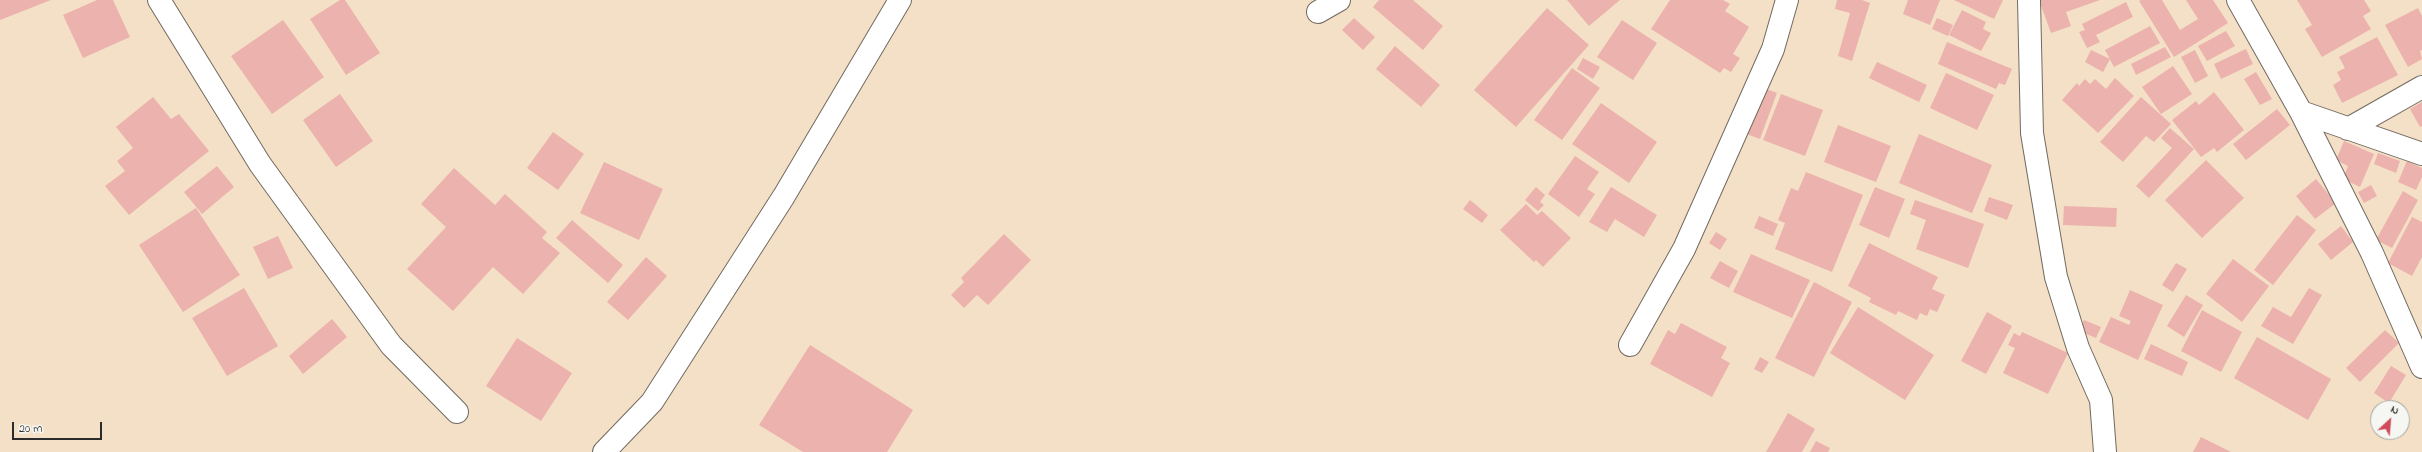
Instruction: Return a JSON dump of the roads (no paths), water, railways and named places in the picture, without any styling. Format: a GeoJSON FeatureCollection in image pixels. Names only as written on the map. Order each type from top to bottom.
{"type":"FeatureCollection","features":[{"type":"Feature","properties":{"kind":"street"},"geometry":{"type":"LineString","coordinates":[[159,0],[260,164],[391,345],[458,412]]}},
{"type":"Feature","properties":{"kind":"street"},"geometry":{"type":"LineString","coordinates":[[604,452],[652,402],[784,196],[900,0]]}},
{"type":"Feature","properties":{"kind":"street"},"geometry":{"type":"LineString","coordinates":[[1318,12],[1339,0]]}},
{"type":"Feature","properties":{"kind":"street"},"geometry":{"type":"LineString","coordinates":[[1630,345],[1684,249],[1773,49],[1787,0]]}},
{"type":"Feature","properties":{"kind":"street"},"geometry":{"type":"LineString","coordinates":[[2029,0],[2032,133],[2054,269],[2078,348],[2101,400],[2105,452]]}},
{"type":"Feature","properties":{"kind":"street"},"geometry":{"type":"LineString","coordinates":[[2238,0],[2301,112],[2372,253],[2422,367]]}},
{"type":"Feature","properties":{"kind":"street"},"geometry":{"type":"LineString","coordinates":[[2348,129],[2422,87]]}},
{"type":"Feature","properties":{"kind":"street"},"geometry":{"type":"LineString","coordinates":[[2301,112],[2422,154]]}}]}
